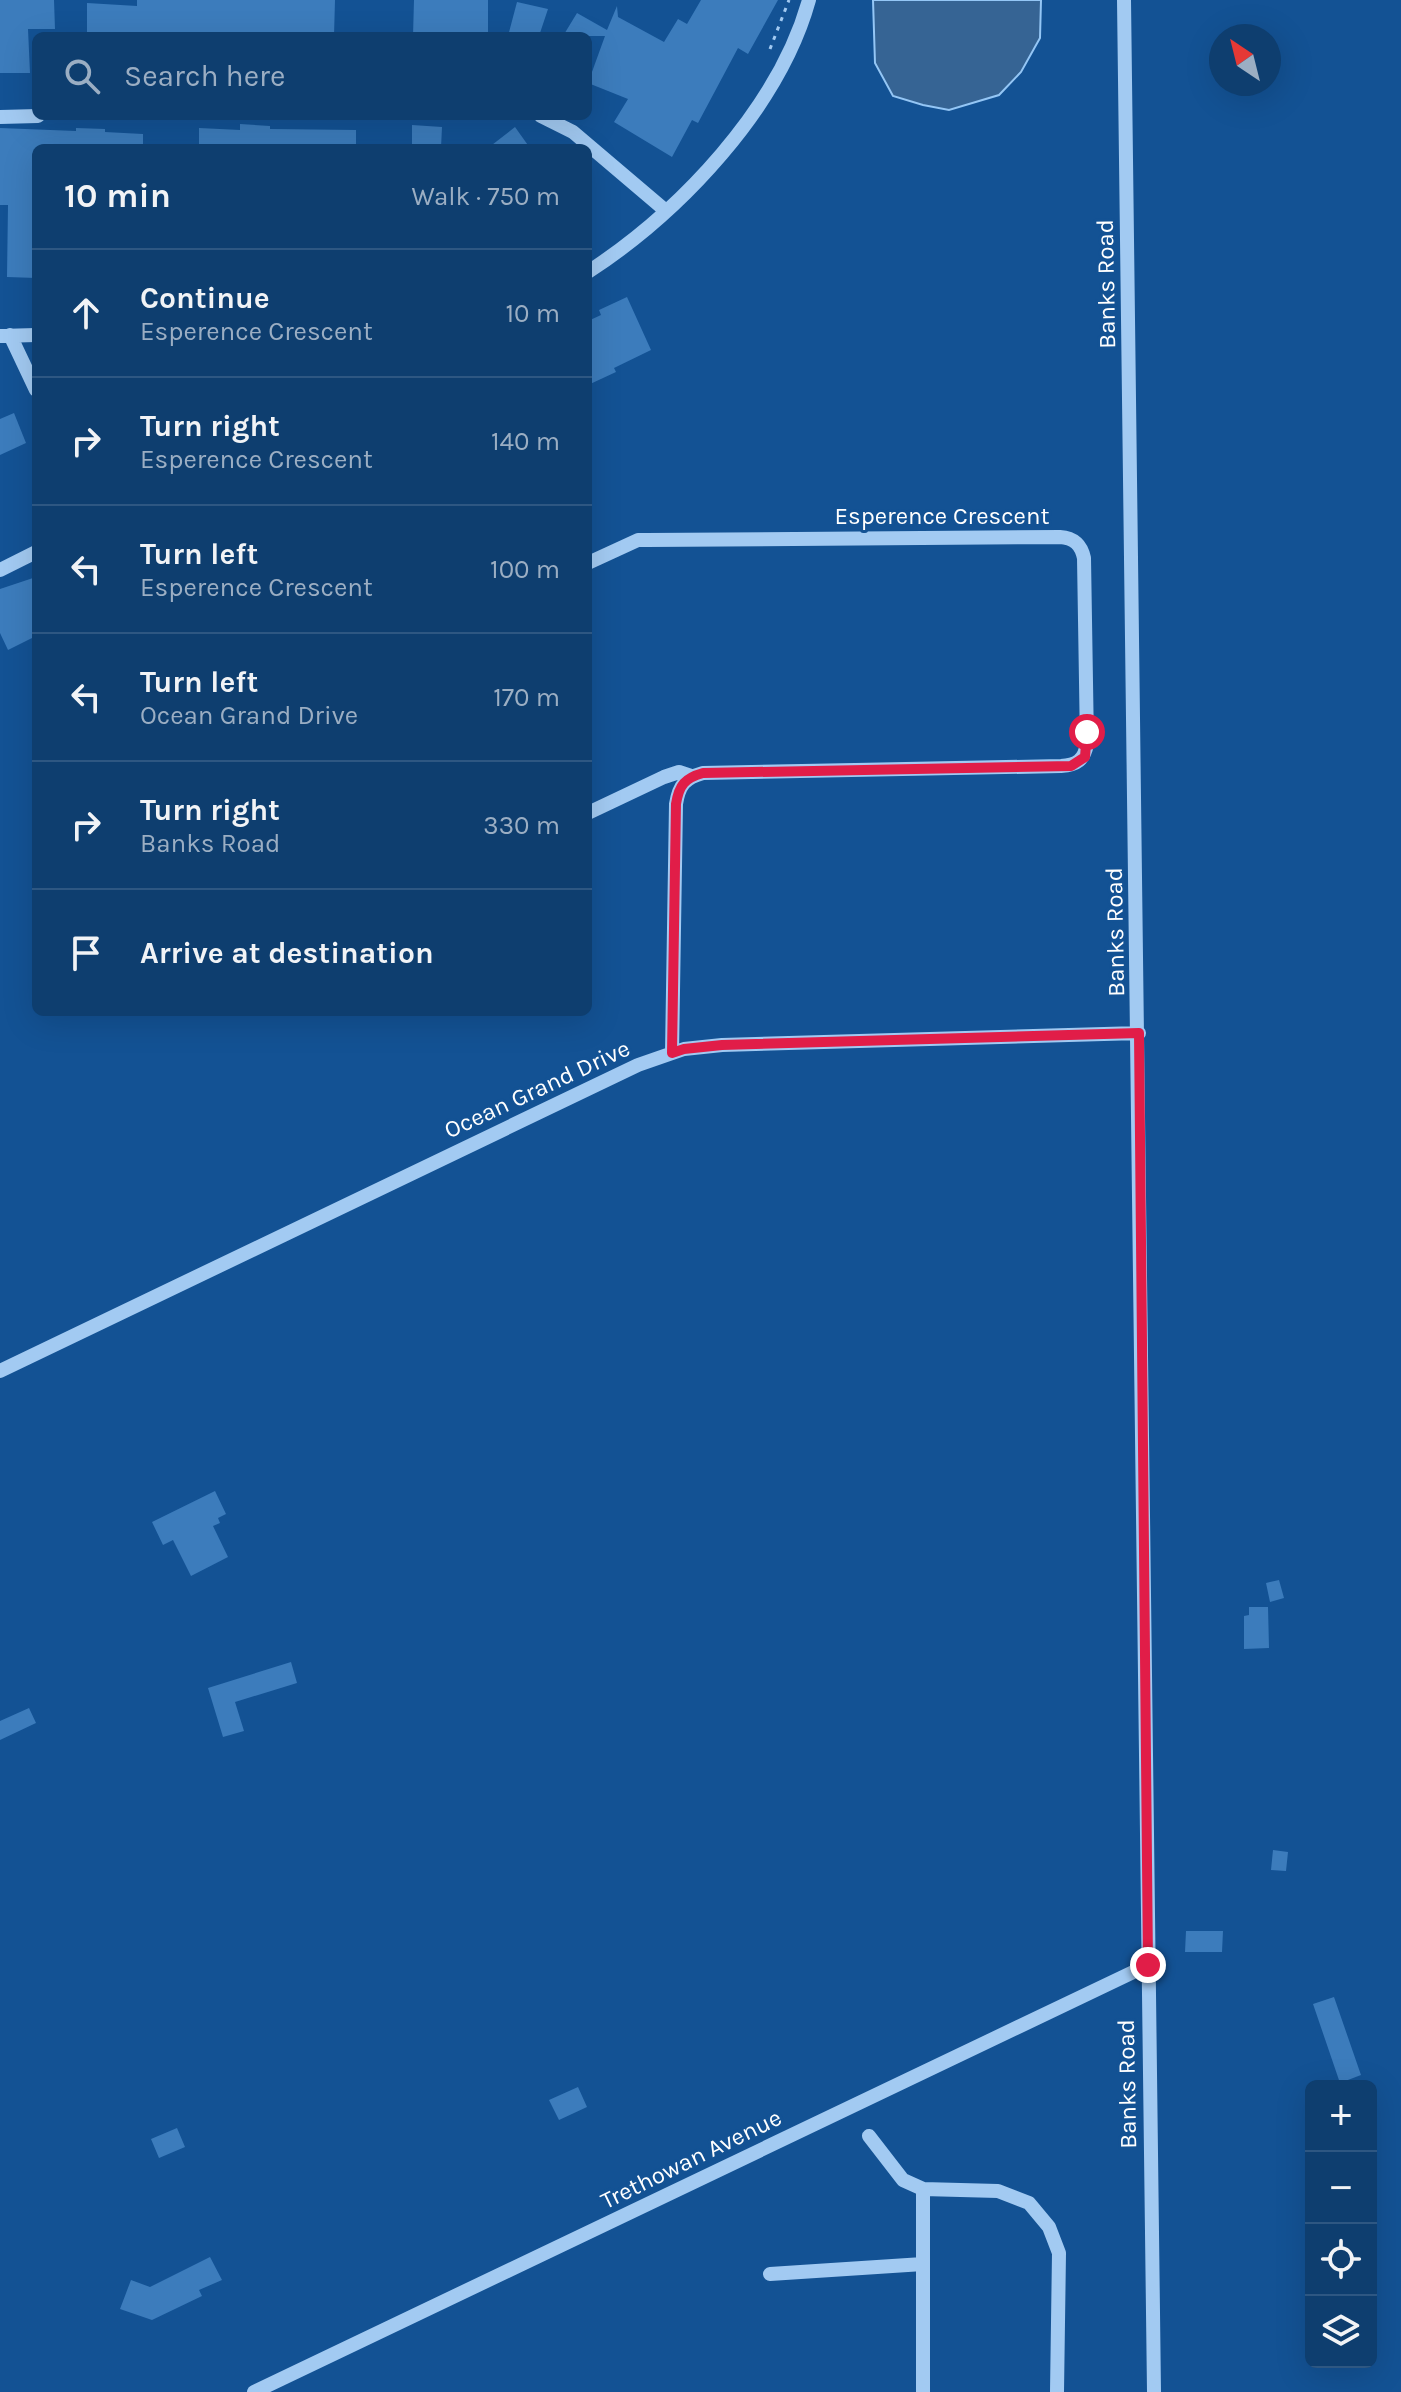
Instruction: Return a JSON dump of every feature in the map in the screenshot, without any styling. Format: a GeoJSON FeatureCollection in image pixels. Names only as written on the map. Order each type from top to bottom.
{"type":"FeatureCollection","features":[{"type":"Feature","properties":{"kind":"street"},"geometry":{"type":"LineString","coordinates":[[592,269],[613,256],[666,211],[729,145],[778,75],[809,0]]}},
{"type":"Feature","properties":{"kind":"street","name":"Banks Road"},"geometry":{"type":"LineString","coordinates":[[1124,0],[1154,2392]]}},
{"type":"Feature","properties":{"kind":"street"},"geometry":{"type":"LineString","coordinates":[[0,117],[32,116]]}},
{"type":"Feature","properties":{"kind":"street"},"geometry":{"type":"LineString","coordinates":[[549,120],[573,132],[587,144]]}},
{"type":"Feature","properties":{"kind":"street"},"geometry":{"type":"LineString","coordinates":[[592,148],[666,211]]}},
{"type":"Feature","properties":{"kind":"street"},"geometry":{"type":"LineString","coordinates":[[32,335],[5,336],[32,383]]}},
{"type":"Feature","properties":{"kind":"street","name":"Esperence Crescent"},"geometry":{"type":"LineString","coordinates":[[592,561],[638,540],[1060,537],[1070,538],[1082,548],[1087,744],[1085,757],[1079,761],[1061,766],[703,773],[691,776]]}},
{"type":"Feature","properties":{"kind":"street"},"geometry":{"type":"LineString","coordinates":[[0,570],[32,554]]}},
{"type":"Feature","properties":{"kind":"street"},"geometry":{"type":"LineString","coordinates":[[592,811],[664,777],[679,772],[691,776],[678,788],[676,804],[672,1053]]}},
{"type":"Feature","properties":{"kind":"street","name":"Ocean Grand Drive"},"geometry":{"type":"LineString","coordinates":[[0,1371],[624,1071],[684,1049],[722,1045],[1139,1033]]}},
{"type":"Feature","properties":{"kind":"street","name":"Trethowan Avenue"},"geometry":{"type":"LineString","coordinates":[[254,2392],[1148,1965]]}},
{"type":"Feature","properties":{"kind":"street"},"geometry":{"type":"LineString","coordinates":[[869,2136],[903,2180],[923,2189],[998,2191],[1029,2203],[1049,2227],[1059,2253],[1057,2392]]}},
{"type":"Feature","properties":{"kind":"street"},"geometry":{"type":"LineString","coordinates":[[923,2189],[923,2392]]}},
{"type":"Feature","properties":{"kind":"street"},"geometry":{"type":"LineString","coordinates":[[770,2274],[923,2264]]}},
{"type":"Feature","properties":{"kind":"path"},"geometry":{"type":"LineString","coordinates":[[769,51],[789,0]]}},
{"type":"Feature","properties":{"kind":"water"},"geometry":{"type":"Polygon","coordinates":[[[873,0],[1041,0],[1040,38],[1021,72],[999,95],[949,110],[923,105],[893,96],[875,63],[873,0]]]}},
{"type":"Feature","properties":{"kind":"building"},"geometry":{"type":"Polygon","coordinates":[[[0,0],[54,0],[55,29],[28,29],[30,73],[0,73],[0,0]]]}},
{"type":"Feature","properties":{"kind":"building"},"geometry":{"type":"Polygon","coordinates":[[[137,0],[335,0],[334,32],[87,32],[87,3],[137,6],[137,0]]]}},
{"type":"Feature","properties":{"kind":"building"},"geometry":{"type":"Polygon","coordinates":[[[414,0],[488,0],[488,32],[413,32],[414,0]]]}},
{"type":"Feature","properties":{"kind":"building"},"geometry":{"type":"Polygon","coordinates":[[[701,0],[778,0],[748,54],[738,48],[698,123],[692,120],[672,157],[614,122],[628,99],[592,85],[592,72],[605,36],[592,36],[592,32],[565,32],[577,13],[607,30],[617,6],[618,17],[664,42],[678,19],[687,24],[701,0]]]}},
{"type":"Feature","properties":{"kind":"building"},"geometry":{"type":"Polygon","coordinates":[[[517,2],[548,9],[540,32],[509,32],[517,2]]]}},
{"type":"Feature","properties":{"kind":"building"},"geometry":{"type":"Polygon","coordinates":[[[240,124],[270,126],[270,129],[356,130],[356,144],[199,144],[199,128],[240,130],[240,124]]]}},
{"type":"Feature","properties":{"kind":"building"},"geometry":{"type":"Polygon","coordinates":[[[412,125],[442,127],[441,144],[412,144],[412,125]]]}},
{"type":"Feature","properties":{"kind":"building"},"geometry":{"type":"Polygon","coordinates":[[[515,127],[527,144],[493,144],[515,127]]]}},
{"type":"Feature","properties":{"kind":"building"},"geometry":{"type":"Polygon","coordinates":[[[0,128],[105,129],[105,132],[143,134],[143,144],[32,144],[32,278],[7,277],[8,205],[0,205],[0,128]]]}},
{"type":"Feature","properties":{"kind":"building"},"geometry":{"type":"Polygon","coordinates":[[[627,297],[651,350],[614,368],[616,372],[592,383],[592,319],[601,315],[599,310],[627,297]]]}},
{"type":"Feature","properties":{"kind":"building"},"geometry":{"type":"Polygon","coordinates":[[[14,413],[26,443],[0,455],[0,419],[14,413]]]}},
{"type":"Feature","properties":{"kind":"building"},"geometry":{"type":"Polygon","coordinates":[[[32,578],[32,638],[8,650],[0,633],[0,589],[32,578]]]}},
{"type":"Feature","properties":{"kind":"building"},"geometry":{"type":"Polygon","coordinates":[[[215,1491],[226,1514],[218,1518],[220,1523],[213,1526],[228,1557],[191,1576],[173,1540],[163,1545],[152,1522],[215,1491]]]}},
{"type":"Feature","properties":{"kind":"building"},"geometry":{"type":"Polygon","coordinates":[[[1279,1580],[1284,1598],[1270,1602],[1266,1583],[1279,1580]]]}},
{"type":"Feature","properties":{"kind":"building"},"geometry":{"type":"Polygon","coordinates":[[[1249,1607],[1268,1607],[1269,1648],[1244,1649],[1244,1616],[1249,1615],[1249,1607]]]}},
{"type":"Feature","properties":{"kind":"building"},"geometry":{"type":"Polygon","coordinates":[[[291,1662],[297,1683],[235,1702],[244,1731],[223,1737],[208,1688],[291,1662]]]}},
{"type":"Feature","properties":{"kind":"building"},"geometry":{"type":"Polygon","coordinates":[[[29,1708],[36,1723],[0,1740],[0,1721],[29,1708]]]}},
{"type":"Feature","properties":{"kind":"building"},"geometry":{"type":"Polygon","coordinates":[[[1273,1850],[1288,1852],[1286,1871],[1271,1870],[1273,1850]]]}},
{"type":"Feature","properties":{"kind":"building"},"geometry":{"type":"Polygon","coordinates":[[[1186,1931],[1223,1931],[1222,1952],[1185,1952],[1186,1931]]]}},
{"type":"Feature","properties":{"kind":"building"},"geometry":{"type":"Polygon","coordinates":[[[1334,1997],[1361,2075],[1339,2080],[1313,2004],[1334,1997]]]}},
{"type":"Feature","properties":{"kind":"building"},"geometry":{"type":"Polygon","coordinates":[[[578,2087],[587,2107],[559,2120],[549,2100],[578,2087]]]}},
{"type":"Feature","properties":{"kind":"building"},"geometry":{"type":"Polygon","coordinates":[[[177,2128],[185,2147],[159,2158],[151,2139],[177,2128]]]}},
{"type":"Feature","properties":{"kind":"building"},"geometry":{"type":"Polygon","coordinates":[[[210,2257],[222,2280],[199,2290],[202,2296],[152,2320],[120,2309],[131,2280],[150,2287],[210,2257]]]}},
{"type":"Feature","properties":{"kind":"route"},"geometry":{"type":"LineString","coordinates":[[1087,732],[1085,757],[1071,766],[703,773],[683,782],[678,788],[676,804],[672,1053],[722,1045],[1139,1033],[1148,1965]]}}]}
